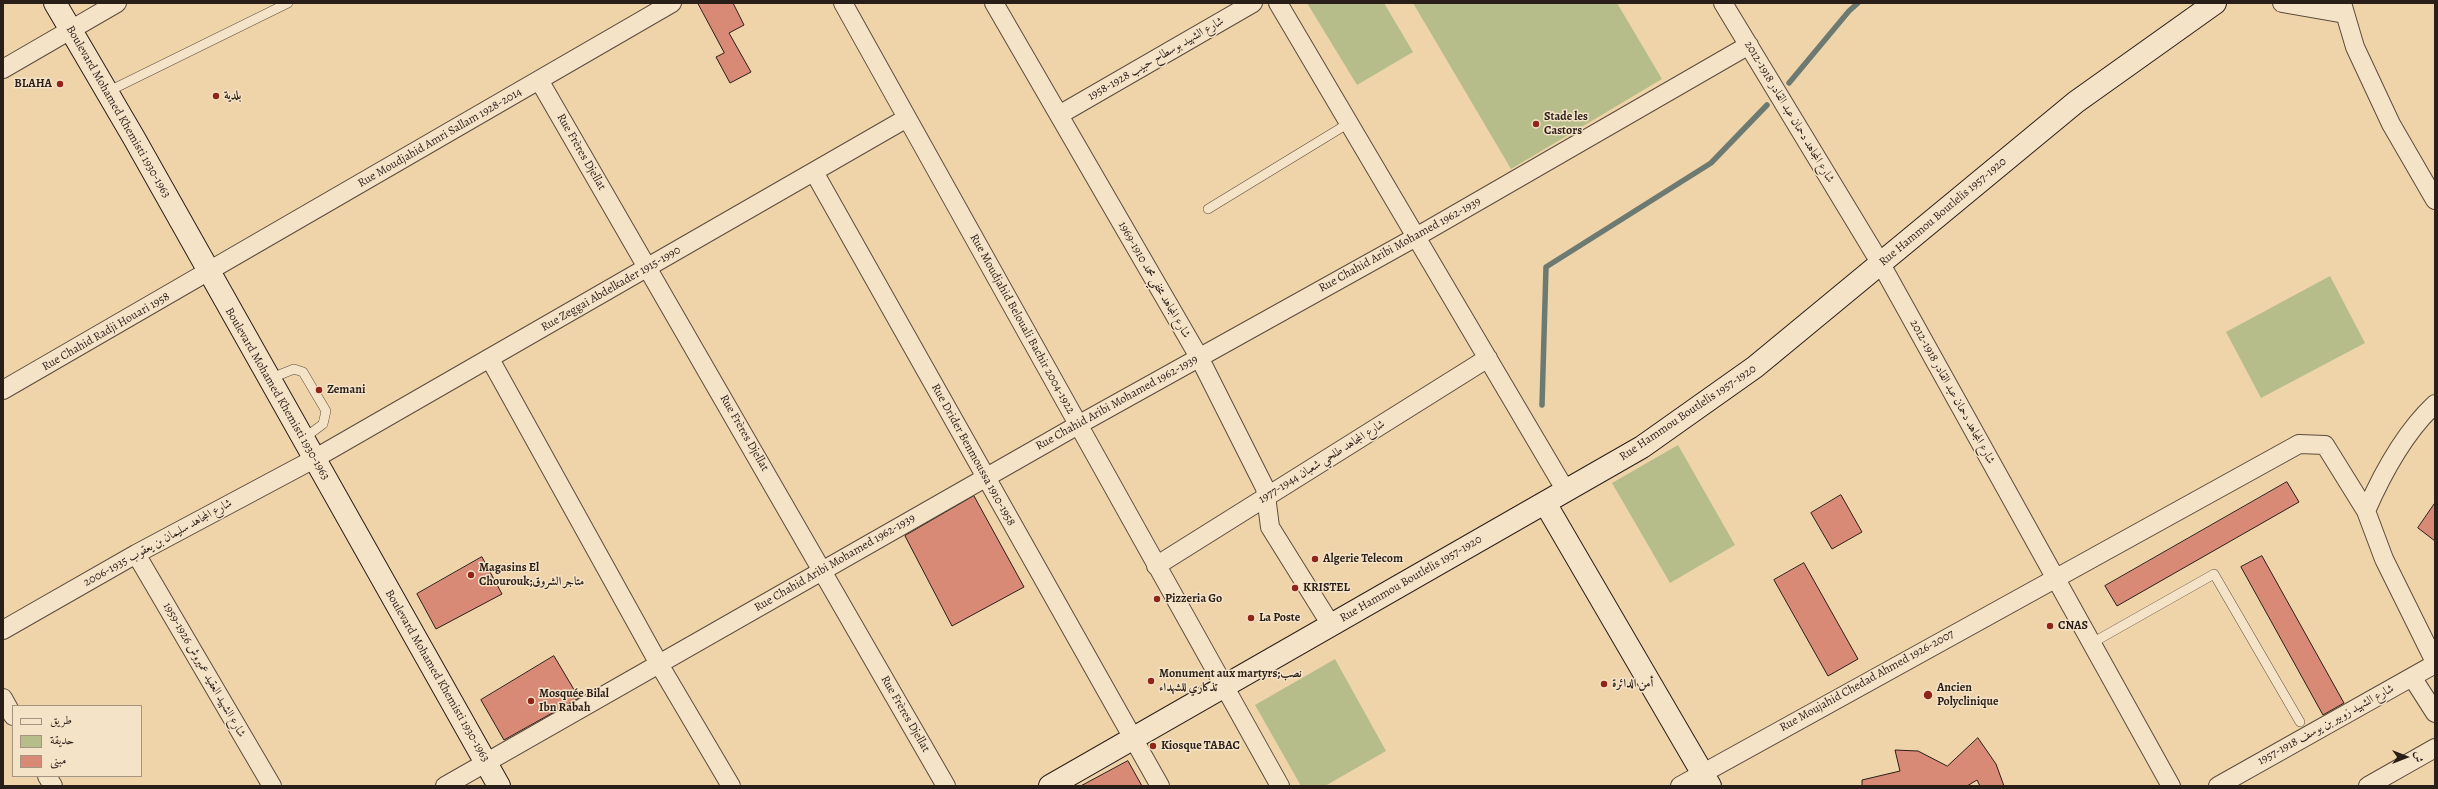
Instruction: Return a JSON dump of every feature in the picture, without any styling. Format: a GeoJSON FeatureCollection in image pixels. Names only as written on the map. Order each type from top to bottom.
{"type":"FeatureCollection","features":[{"type":"Feature","properties":{"kind":"main road","name":"Boulevard Mohamed Khemisti 1930-1963"},"geometry":{"type":"LineString","coordinates":[[55,3],[107,92],[302,440],[499,786]]}},
{"type":"Feature","properties":{"kind":"main road","name":"Rue Hammou Boutlelis 1957-1920"},"geometry":{"type":"LineString","coordinates":[[1050,786],[1642,448],[1755,367],[2076,102],[2215,3]]}},
{"type":"Feature","properties":{"kind":"main road"},"geometry":{"type":"LineString","coordinates":[[1545,503],[1706,780]]}},
{"type":"Feature","properties":{"kind":"street"},"geometry":{"type":"LineString","coordinates":[[3,68],[117,3]]}},
{"type":"Feature","properties":{"kind":"street","name":"Rue Moudjahid Amri Sallam 1928-2014"},"geometry":{"type":"LineString","coordinates":[[208,273],[672,3]]}},
{"type":"Feature","properties":{"kind":"street","name":"Rue Moudjahid Belouali Bachir 2004-1922"},"geometry":{"type":"LineString","coordinates":[[843,3],[1280,786]]}},
{"type":"Feature","properties":{"kind":"street","name":"شارع المجاهد مخفي محمد 1910-1969"},"geometry":{"type":"LineString","coordinates":[[994,3],[1199,357],[1265,488],[1270,527],[1331,625]]}},
{"type":"Feature","properties":{"kind":"street","name":"شارع الشهيد بوسطاح حبيب 1928-1958"},"geometry":{"type":"LineString","coordinates":[[1059,115],[1253,3]]}},
{"type":"Feature","properties":{"kind":"street"},"geometry":{"type":"LineString","coordinates":[[1278,3],[1566,491]]}},
{"type":"Feature","properties":{"kind":"street","name":"شارع المجاهد دحمان عبد القادر 1918-2012"},"geometry":{"type":"LineString","coordinates":[[1723,3],[1881,264],[2171,786]]}},
{"type":"Feature","properties":{"kind":"street"},"geometry":{"type":"LineString","coordinates":[[2282,3],[2344,9],[2354,47],[2391,124],[2435,200]]}},
{"type":"Feature","properties":{"kind":"street","name":"Rue Chahid Aribi Mohamed 1962-1939"},"geometry":{"type":"LineString","coordinates":[[445,786],[986,477],[1416,236],[1749,45]]}},
{"type":"Feature","properties":{"kind":"street","name":"Rue Frères Djellat"},"geometry":{"type":"LineString","coordinates":[[539,80],[649,267],[946,786]]}},
{"type":"Feature","properties":{"kind":"street","name":"Rue Zeggai Abdelkader 1915-1990"},"geometry":{"type":"LineString","coordinates":[[314,459],[907,118]]}},
{"type":"Feature","properties":{"kind":"street","name":"Rue Drider Benmoussa 1910-1958"},"geometry":{"type":"LineString","coordinates":[[814,172],[1160,786]]}},
{"type":"Feature","properties":{"kind":"street","name":"Rue Chahid Radji Houari 1958"},"geometry":{"type":"LineString","coordinates":[[3,390],[208,273]]}},
{"type":"Feature","properties":{"kind":"street","name":"شارع المجاهد طلحي شعبان 1944-1977"},"geometry":{"type":"LineString","coordinates":[[1156,566],[1488,358]]}},
{"type":"Feature","properties":{"kind":"street"},"geometry":{"type":"LineString","coordinates":[[490,359],[659,664],[731,786]]}},
{"type":"Feature","properties":{"kind":"street"},"geometry":{"type":"LineString","coordinates":[[2435,404],[2420,418],[2382,475],[2366,511],[2384,559],[2435,663]]}},
{"type":"Feature","properties":{"kind":"street","name":"Rue Moujahid Chedad Ahmed 1926-2007"},"geometry":{"type":"LineString","coordinates":[[1680,786],[1706,780],[2056,577],[2299,444],[2325,445],[2366,511]]}},
{"type":"Feature","properties":{"kind":"street","name":"شارع المجاهد سليمان بن يعقوب 1935-2006"},"geometry":{"type":"LineString","coordinates":[[3,630],[136,554],[314,459]]}},
{"type":"Feature","properties":{"kind":"street","name":"شارع الشهيد العقيد عميروش 1926-1959"},"geometry":{"type":"LineString","coordinates":[[136,554],[272,786]]}},
{"type":"Feature","properties":{"kind":"street","name":"شارع الشهيد زوبير بن يوسف 1918-1957"},"geometry":{"type":"LineString","coordinates":[[2218,786],[2435,663]]}},
{"type":"Feature","properties":{"kind":"street"},"geometry":{"type":"LineString","coordinates":[[2412,677],[2435,713]]}},
{"type":"Feature","properties":{"kind":"street"},"geometry":{"type":"LineString","coordinates":[[3,698],[12,714]]}},
{"type":"Feature","properties":{"kind":"street"},"geometry":{"type":"LineString","coordinates":[[2368,786],[2435,748]]}},
{"type":"Feature","properties":{"kind":"street"},"geometry":{"type":"LineString","coordinates":[[48,777],[53,786]]}},
{"type":"Feature","properties":{"kind":"lane"},"geometry":{"type":"LineString","coordinates":[[107,92],[288,3]]}},
{"type":"Feature","properties":{"kind":"lane"},"geometry":{"type":"LineString","coordinates":[[1208,208],[1349,123]]}},
{"type":"Feature","properties":{"kind":"lane"},"geometry":{"type":"LineString","coordinates":[[268,379],[294,369],[303,372],[326,411],[322,424],[302,440]]}},
{"type":"Feature","properties":{"kind":"lane"},"geometry":{"type":"LineString","coordinates":[[2092,644],[2214,574],[2300,722]]}},
{"type":"Feature","properties":{"kind":"green space"},"geometry":{"type":"Polygon","coordinates":[[[1307,3],[1384,3],[1413,52],[1357,85],[1307,3]]]}},
{"type":"Feature","properties":{"kind":"green space","name":"Stade les Castors"},"geometry":{"type":"Polygon","coordinates":[[[1413,3],[1617,3],[1662,79],[1511,169],[1413,3]]]}},
{"type":"Feature","properties":{"kind":"green space"},"geometry":{"type":"Polygon","coordinates":[[[2330,276],[2365,343],[2261,398],[2226,332],[2330,276]]]}},
{"type":"Feature","properties":{"kind":"green space"},"geometry":{"type":"Polygon","coordinates":[[[1678,445],[1735,545],[1670,583],[1612,483],[1678,445]]]}},
{"type":"Feature","properties":{"kind":"green space"},"geometry":{"type":"Polygon","coordinates":[[[1335,659],[1386,751],[1325,786],[1301,786],[1255,705],[1335,659]]]}},
{"type":"Feature","properties":{"kind":"building"},"geometry":{"type":"Polygon","coordinates":[[[698,3],[733,3],[744,25],[729,33],[751,72],[730,83],[716,57],[724,53],[698,3]]]}},
{"type":"Feature","properties":{"kind":"building"},"geometry":{"type":"Polygon","coordinates":[[[2287,482],[2299,502],[2117,606],[2105,586],[2287,482]]]}},
{"type":"Feature","properties":{"kind":"building"},"geometry":{"type":"Polygon","coordinates":[[[1841,495],[1862,532],[1832,549],[1811,513],[1841,495]]]}},
{"type":"Feature","properties":{"kind":"building"},"geometry":{"type":"Polygon","coordinates":[[[974,496],[1024,587],[952,626],[905,536],[974,496]]]}},
{"type":"Feature","properties":{"kind":"building"},"geometry":{"type":"Polygon","coordinates":[[[2435,503],[2435,541],[2418,528],[2435,503]]]}},
{"type":"Feature","properties":{"kind":"building"},"geometry":{"type":"Polygon","coordinates":[[[2262,556],[2344,703],[2323,715],[2241,567],[2262,556]]]}},
{"type":"Feature","properties":{"kind":"building","name":"Magasins El Chourouk;متاجر الشروق"},"geometry":{"type":"Polygon","coordinates":[[[482,557],[502,594],[436,629],[417,594],[482,557]]]}},
{"type":"Feature","properties":{"kind":"building"},"geometry":{"type":"Polygon","coordinates":[[[1804,563],[1858,659],[1828,676],[1774,580],[1804,563]]]}},
{"type":"Feature","properties":{"kind":"building","name":"Mosquée Bilal Ibn Rabah"},"geometry":{"type":"Polygon","coordinates":[[[554,656],[579,698],[504,740],[481,700],[554,656]]]}},
{"type":"Feature","properties":{"kind":"building"},"geometry":{"type":"Polygon","coordinates":[[[1978,738],[1996,764],[2004,786],[1980,786],[1977,780],[1967,786],[1862,786],[1862,780],[1900,771],[1895,750],[1918,751],[1947,766],[1978,738]]]}},
{"type":"Feature","properties":{"kind":"building"},"geometry":{"type":"Polygon","coordinates":[[[1128,761],[1142,786],[1081,786],[1128,761]]]}},
{"type":"Feature","properties":{"kind":"waterway"},"geometry":{"type":"LineString","coordinates":[[1789,83],[1849,11],[1858,3]]}},
{"type":"Feature","properties":{"kind":"waterway"},"geometry":{"type":"LineString","coordinates":[[1542,405],[1546,267],[1711,163],[1767,105]]}},
{"type":"Feature","properties":{"kind":"place","name":"BLAHA"},"geometry":{"type":"Point","coordinates":[60,84]}},
{"type":"Feature","properties":{"kind":"place","name":"بلدية"},"geometry":{"type":"Point","coordinates":[216,96]}},
{"type":"Feature","properties":{"kind":"place","name":"Stade les Castors"},"geometry":{"type":"Point","coordinates":[1536,124]}},
{"type":"Feature","properties":{"kind":"place","name":"Zemani"},"geometry":{"type":"Point","coordinates":[319,390]}},
{"type":"Feature","properties":{"kind":"place","name":"Algerie Telecom"},"geometry":{"type":"Point","coordinates":[1315,559]}},
{"type":"Feature","properties":{"kind":"place","name":"Magasins El Chourouk;متاجر الشروق"},"geometry":{"type":"Point","coordinates":[471,575]}},
{"type":"Feature","properties":{"kind":"place","name":"KRISTEL"},"geometry":{"type":"Point","coordinates":[1295,588]}},
{"type":"Feature","properties":{"kind":"place","name":"Pizzeria Go"},"geometry":{"type":"Point","coordinates":[1157,599]}},
{"type":"Feature","properties":{"kind":"place","name":"La Poste"},"geometry":{"type":"Point","coordinates":[1251,618]}},
{"type":"Feature","properties":{"kind":"place","name":"CNAS"},"geometry":{"type":"Point","coordinates":[2050,626]}},
{"type":"Feature","properties":{"kind":"place","name":"Monument aux martyrs;نصب تذكاري للشهداء"},"geometry":{"type":"Point","coordinates":[1151,681]}},
{"type":"Feature","properties":{"kind":"place","name":"أمن الدائرة"},"geometry":{"type":"Point","coordinates":[1604,684]}},
{"type":"Feature","properties":{"kind":"place","name":"Ancien Polyclinique"},"geometry":{"type":"Point","coordinates":[1928,695]}},
{"type":"Feature","properties":{"kind":"place","name":"Mosquée Bilal Ibn Rabah"},"geometry":{"type":"Point","coordinates":[531,701]}},
{"type":"Feature","properties":{"kind":"place","name":"Kiosque TABAC"},"geometry":{"type":"Point","coordinates":[1153,746]}}]}
